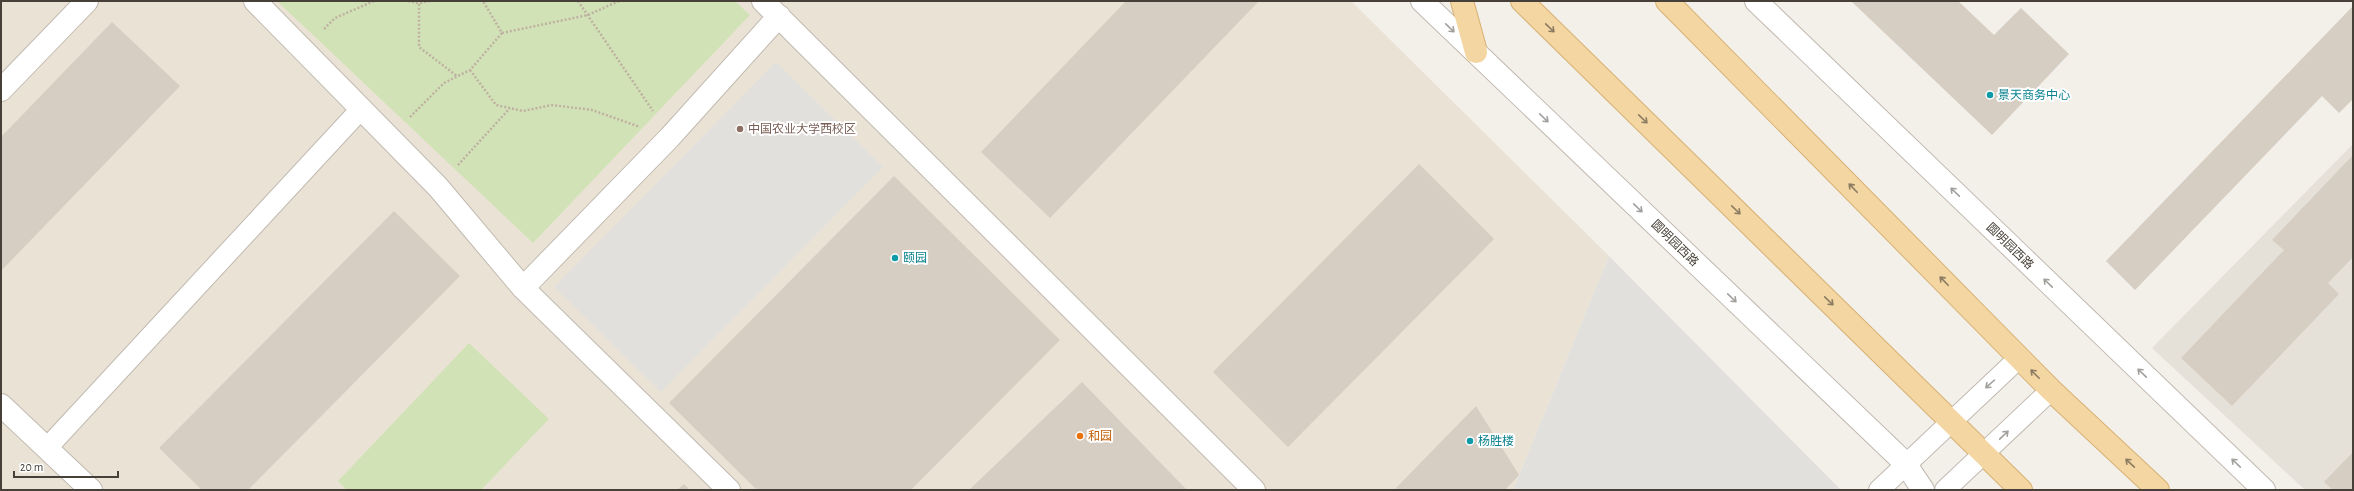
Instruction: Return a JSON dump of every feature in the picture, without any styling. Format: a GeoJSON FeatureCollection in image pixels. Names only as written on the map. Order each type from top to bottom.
{"type":"FeatureCollection","features":[{"type":"Feature","properties":{"kind":"main road"},"geometry":{"type":"LineString","coordinates":[[1462,1],[1476,52]]}},
{"type":"Feature","properties":{"kind":"main road"},"geometry":{"type":"LineString","coordinates":[[1522,1],[2021,490]]}},
{"type":"Feature","properties":{"kind":"main road"},"geometry":{"type":"LineString","coordinates":[[1667,1],[1704,36],[2051,390],[2158,490]]}},
{"type":"Feature","properties":{"kind":"main road"},"geometry":{"type":"LineString","coordinates":[[1679,1],[1704,36]]}},
{"type":"Feature","properties":{"kind":"street"},"geometry":{"type":"LineString","coordinates":[[1,90],[87,1]]}},
{"type":"Feature","properties":{"kind":"street"},"geometry":{"type":"LineString","coordinates":[[255,1],[438,187],[523,288],[729,490]]}},
{"type":"Feature","properties":{"kind":"street"},"geometry":{"type":"LineString","coordinates":[[763,1],[1254,490]]}},
{"type":"Feature","properties":{"kind":"street","name":"圆明园西路"},"geometry":{"type":"LineString","coordinates":[[1422,1],[1905,463],[1923,490]]}},
{"type":"Feature","properties":{"kind":"street","name":"圆明园西路"},"geometry":{"type":"LineString","coordinates":[[1756,1],[2264,490]]}},
{"type":"Feature","properties":{"kind":"street"},"geometry":{"type":"LineString","coordinates":[[523,288],[670,137],[779,16]]}},
{"type":"Feature","properties":{"kind":"street"},"geometry":{"type":"LineString","coordinates":[[1,405],[91,490]]}},
{"type":"Feature","properties":{"kind":"lane"},"geometry":{"type":"LineString","coordinates":[[47,448],[361,109]]}},
{"type":"Feature","properties":{"kind":"lane"},"geometry":{"type":"LineString","coordinates":[[1878,490],[1905,463],[2019,358]]}},
{"type":"Feature","properties":{"kind":"lane"},"geometry":{"type":"LineString","coordinates":[[1945,490],[2051,390]]}},
{"type":"Feature","properties":{"kind":"path"},"geometry":{"type":"LineString","coordinates":[[303,50],[336,18],[374,1]]}},
{"type":"Feature","properties":{"kind":"path"},"geometry":{"type":"LineString","coordinates":[[408,1],[420,3],[430,1]]}},
{"type":"Feature","properties":{"kind":"path"},"geometry":{"type":"LineString","coordinates":[[483,1],[502,32]]}},
{"type":"Feature","properties":{"kind":"path"},"geometry":{"type":"LineString","coordinates":[[578,1],[670,137]]}},
{"type":"Feature","properties":{"kind":"path"},"geometry":{"type":"LineString","coordinates":[[389,137],[444,83],[470,70],[502,32],[588,15],[619,1]]}},
{"type":"Feature","properties":{"kind":"path"},"geometry":{"type":"LineString","coordinates":[[420,3],[419,47],[457,76]]}},
{"type":"Feature","properties":{"kind":"path"},"geometry":{"type":"LineString","coordinates":[[470,70],[496,105],[523,111],[552,104],[592,110],[670,137]]}},
{"type":"Feature","properties":{"kind":"path"},"geometry":{"type":"LineString","coordinates":[[438,187],[511,108]]}},
{"type":"Feature","properties":{"kind":"shaded area","name":"中国农业大学西校区"},"geometry":{"type":"Polygon","coordinates":[[[1,1],[1351,1],[1609,256],[1513,490],[1,490],[1,1]]]}},
{"type":"Feature","properties":{"kind":"shaded area"},"geometry":{"type":"Polygon","coordinates":[[[776,62],[883,167],[661,392],[554,287],[776,62]]]}},
{"type":"Feature","properties":{"kind":"shaded area"},"geometry":{"type":"Polygon","coordinates":[[[2353,144],[2353,490],[2305,490],[2152,348],[2353,144]]]}},
{"type":"Feature","properties":{"kind":"shaded area"},"geometry":{"type":"Polygon","coordinates":[[[1609,256],[1841,490],[1513,490],[1609,256]]]}},
{"type":"Feature","properties":{"kind":"green space"},"geometry":{"type":"Polygon","coordinates":[[[277,1],[735,1],[750,15],[533,243],[277,1]]]}},
{"type":"Feature","properties":{"kind":"green space"},"geometry":{"type":"Polygon","coordinates":[[[469,343],[549,419],[481,490],[347,490],[338,481],[469,343]]]}},
{"type":"Feature","properties":{"kind":"building"},"geometry":{"type":"Polygon","coordinates":[[[1126,1],[1259,1],[1050,218],[981,152],[1126,1]]]}},
{"type":"Feature","properties":{"kind":"building","name":"景天商务中心"},"geometry":{"type":"Polygon","coordinates":[[[1851,1],[1958,1],[1994,35],[2021,8],[2069,54],[1992,135],[1851,1]]]}},
{"type":"Feature","properties":{"kind":"building"},"geometry":{"type":"Polygon","coordinates":[[[2353,6],[2353,99],[2339,113],[2322,96],[2135,290],[2106,261],[2353,6]]]}},
{"type":"Feature","properties":{"kind":"building"},"geometry":{"type":"Polygon","coordinates":[[[112,22],[180,86],[1,271],[1,137],[112,22]]]}},
{"type":"Feature","properties":{"kind":"building"},"geometry":{"type":"Polygon","coordinates":[[[2353,155],[2353,257],[2328,283],[2339,294],[2232,406],[2181,358],[2284,250],[2272,240],[2353,155]]]}},
{"type":"Feature","properties":{"kind":"building"},"geometry":{"type":"Polygon","coordinates":[[[1419,164],[1494,239],[1288,447],[1213,372],[1419,164]]]}},
{"type":"Feature","properties":{"kind":"building","name":"颐园"},"geometry":{"type":"Polygon","coordinates":[[[894,176],[1060,340],[911,490],[757,490],[669,403],[894,176]]]}},
{"type":"Feature","properties":{"kind":"building"},"geometry":{"type":"Polygon","coordinates":[[[394,211],[460,276],[248,490],[202,490],[159,448],[394,211]]]}},
{"type":"Feature","properties":{"kind":"building","name":"和园"},"geometry":{"type":"Polygon","coordinates":[[[1082,382],[1187,490],[969,490],[1082,382]]]}},
{"type":"Feature","properties":{"kind":"building","name":"杨胜楼"},"geometry":{"type":"Polygon","coordinates":[[[1476,406],[1519,475],[1505,490],[1394,490],[1476,406]]]}},
{"type":"Feature","properties":{"kind":"building"},"geometry":{"type":"Polygon","coordinates":[[[2353,452],[2353,490],[2333,490],[2324,482],[2353,452]]]}},
{"type":"Feature","properties":{"kind":"building"},"geometry":{"type":"Polygon","coordinates":[[[684,484],[690,490],[677,490],[684,484]]]}},
{"type":"Feature","properties":{"kind":"place","name":"景天商务中心"},"geometry":{"type":"Point","coordinates":[1990,95]}},
{"type":"Feature","properties":{"kind":"place","name":"中国农业大学西校区"},"geometry":{"type":"Point","coordinates":[740,129]}},
{"type":"Feature","properties":{"kind":"place","name":"颐园"},"geometry":{"type":"Point","coordinates":[895,258]}},
{"type":"Feature","properties":{"kind":"place","name":"和园"},"geometry":{"type":"Point","coordinates":[1080,436]}},
{"type":"Feature","properties":{"kind":"place","name":"杨胜楼"},"geometry":{"type":"Point","coordinates":[1470,441]}}]}
